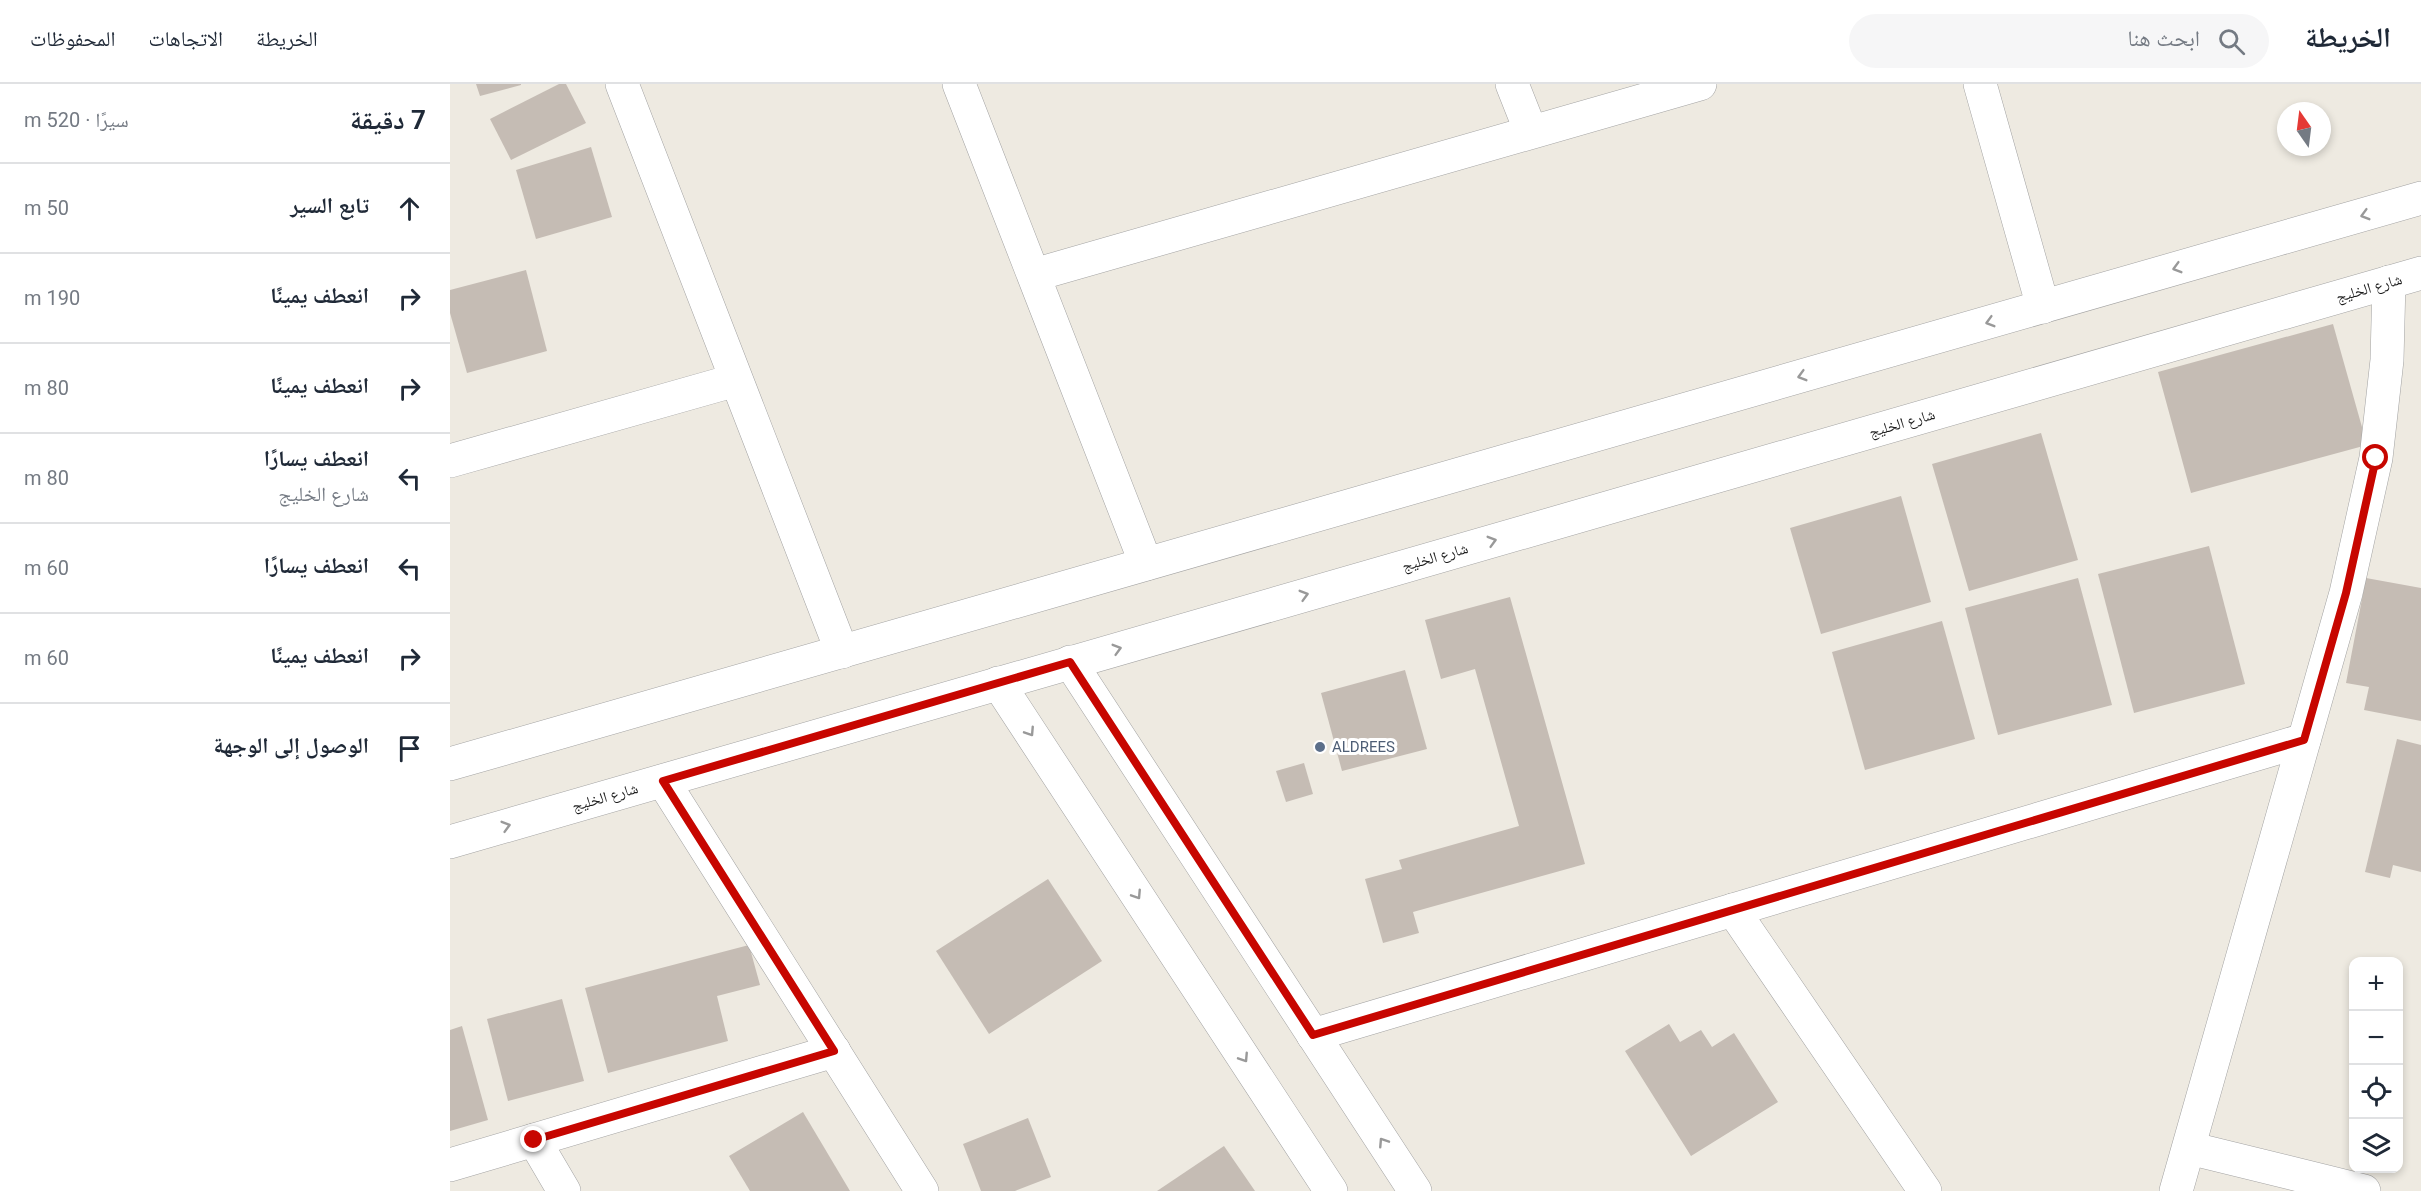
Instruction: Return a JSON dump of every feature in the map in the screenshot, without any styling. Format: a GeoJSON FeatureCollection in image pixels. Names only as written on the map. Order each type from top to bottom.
{"type":"FeatureCollection","features":[{"type":"Feature","properties":{"kind":"street"},"geometry":{"type":"LineString","coordinates":[[622,84],[842,652]]}},
{"type":"Feature","properties":{"kind":"street"},"geometry":{"type":"LineString","coordinates":[[958,84],[1146,564]]}},
{"type":"Feature","properties":{"kind":"street"},"geometry":{"type":"LineString","coordinates":[[1512,84],[1531,132]]}},
{"type":"Feature","properties":{"kind":"street"},"geometry":{"type":"LineString","coordinates":[[1034,275],[1700,84]]}},
{"type":"Feature","properties":{"kind":"street"},"geometry":{"type":"LineString","coordinates":[[1980,84],[2043,307]]}},
{"type":"Feature","properties":{"kind":"street"},"geometry":{"type":"LineString","coordinates":[[450,764],[2421,198]]}},
{"type":"Feature","properties":{"kind":"street","name":"شارع الخليج"},"geometry":{"type":"LineString","coordinates":[[450,842],[2421,273]]}},
{"type":"Feature","properties":{"kind":"street"},"geometry":{"type":"LineString","coordinates":[[2176,1191],[2346,593],[2376,458],[2387,360],[2390,282]]}},
{"type":"Feature","properties":{"kind":"street"},"geometry":{"type":"LineString","coordinates":[[450,461],[736,380]]}},
{"type":"Feature","properties":{"kind":"street"},"geometry":{"type":"LineString","coordinates":[[1070,662],[1415,1191]]}},
{"type":"Feature","properties":{"kind":"street"},"geometry":{"type":"LineString","coordinates":[[998,684],[1331,1191]]}},
{"type":"Feature","properties":{"kind":"street"},"geometry":{"type":"LineString","coordinates":[[1313,1035],[2304,740]]}},
{"type":"Feature","properties":{"kind":"street"},"geometry":{"type":"LineString","coordinates":[[663,781],[922,1191]]}},
{"type":"Feature","properties":{"kind":"street"},"geometry":{"type":"LineString","coordinates":[[1733,910],[1925,1191]]}},
{"type":"Feature","properties":{"kind":"street"},"geometry":{"type":"LineString","coordinates":[[450,1165],[834,1051]]}},
{"type":"Feature","properties":{"kind":"street"},"geometry":{"type":"LineString","coordinates":[[534,1140],[564,1191]]}},
{"type":"Feature","properties":{"kind":"street"},"geometry":{"type":"LineString","coordinates":[[2189,1148],[2364,1191]]}},
{"type":"Feature","properties":{"kind":"building"},"geometry":{"type":"Polygon","coordinates":[[[476,84],[521,84],[521,85],[480,96],[476,84]]]}},
{"type":"Feature","properties":{"kind":"building"},"geometry":{"type":"Polygon","coordinates":[[[559,84],[566,84],[586,123],[511,160],[490,119],[559,84]]]}},
{"type":"Feature","properties":{"kind":"building"},"geometry":{"type":"Polygon","coordinates":[[[591,147],[612,217],[536,239],[516,170],[591,147]]]}},
{"type":"Feature","properties":{"kind":"building"},"geometry":{"type":"Polygon","coordinates":[[[526,270],[547,351],[467,373],[450,313],[450,290],[526,270]]]}},
{"type":"Feature","properties":{"kind":"building"},"geometry":{"type":"Polygon","coordinates":[[[2333,324],[2367,445],[2191,493],[2158,372],[2333,324]]]}},
{"type":"Feature","properties":{"kind":"building"},"geometry":{"type":"Polygon","coordinates":[[[2041,433],[2078,560],[1969,591],[1932,464],[2041,433]]]}},
{"type":"Feature","properties":{"kind":"building"},"geometry":{"type":"Polygon","coordinates":[[[1901,496],[1931,602],[1821,634],[1790,528],[1901,496]]]}},
{"type":"Feature","properties":{"kind":"building"},"geometry":{"type":"Polygon","coordinates":[[[2209,546],[2245,684],[2134,713],[2098,574],[2209,546]]]}},
{"type":"Feature","properties":{"kind":"building"},"geometry":{"type":"Polygon","coordinates":[[[2078,578],[2112,705],[1998,735],[1965,608],[2078,578]]]}},
{"type":"Feature","properties":{"kind":"building"},"geometry":{"type":"Polygon","coordinates":[[[2366,578],[2421,588],[2421,721],[2364,710],[2369,687],[2346,683],[2366,578]]]}},
{"type":"Feature","properties":{"kind":"building"},"geometry":{"type":"Polygon","coordinates":[[[1510,597],[1585,864],[1413,912],[1419,933],[1383,943],[1365,879],[1402,869],[1399,860],[1519,826],[1475,669],[1441,679],[1425,620],[1510,597]]]}},
{"type":"Feature","properties":{"kind":"building"},"geometry":{"type":"Polygon","coordinates":[[[1942,621],[1975,739],[1865,770],[1832,652],[1942,621]]]}},
{"type":"Feature","properties":{"kind":"building"},"geometry":{"type":"Polygon","coordinates":[[[1405,670],[1427,749],[1342,771],[1321,693],[1405,670]]]}},
{"type":"Feature","properties":{"kind":"building"},"geometry":{"type":"Polygon","coordinates":[[[2397,739],[2421,745],[2421,872],[2393,865],[2390,878],[2365,872],[2397,739]]]}},
{"type":"Feature","properties":{"kind":"building"},"geometry":{"type":"Polygon","coordinates":[[[1304,763],[1313,794],[1286,802],[1276,771],[1304,763]]]}},
{"type":"Feature","properties":{"kind":"building"},"geometry":{"type":"Polygon","coordinates":[[[1048,879],[1102,961],[989,1034],[936,951],[1048,879]]]}},
{"type":"Feature","properties":{"kind":"building"},"geometry":{"type":"Polygon","coordinates":[[[749,945],[760,985],[717,996],[728,1041],[608,1073],[585,988],[749,945]]]}},
{"type":"Feature","properties":{"kind":"building"},"geometry":{"type":"Polygon","coordinates":[[[562,999],[584,1081],[508,1101],[487,1019],[562,999]]]}},
{"type":"Feature","properties":{"kind":"building"},"geometry":{"type":"Polygon","coordinates":[[[1669,1024],[1680,1042],[1701,1030],[1712,1047],[1734,1033],[1778,1102],[1691,1156],[1625,1051],[1669,1024]]]}},
{"type":"Feature","properties":{"kind":"building"},"geometry":{"type":"Polygon","coordinates":[[[462,1026],[488,1120],[450,1131],[450,1030],[462,1026]]]}},
{"type":"Feature","properties":{"kind":"building"},"geometry":{"type":"Polygon","coordinates":[[[803,1112],[850,1191],[750,1191],[729,1156],[803,1112]]]}},
{"type":"Feature","properties":{"kind":"building"},"geometry":{"type":"Polygon","coordinates":[[[1028,1118],[1051,1177],[1015,1191],[981,1191],[963,1144],[1028,1118]]]}},
{"type":"Feature","properties":{"kind":"building"},"geometry":{"type":"Polygon","coordinates":[[[1224,1146],[1255,1191],[1157,1191],[1224,1146]]]}},
{"type":"Feature","properties":{"kind":"place","name":"ALDREES"},"geometry":{"type":"Point","coordinates":[1320,747]}},
{"type":"Feature","properties":{"kind":"route"},"geometry":{"type":"LineString","coordinates":[[534,1140],[834,1051],[663,781],[1070,662],[1313,1035],[2304,740],[2346,593],[2376,458]]}}]}
